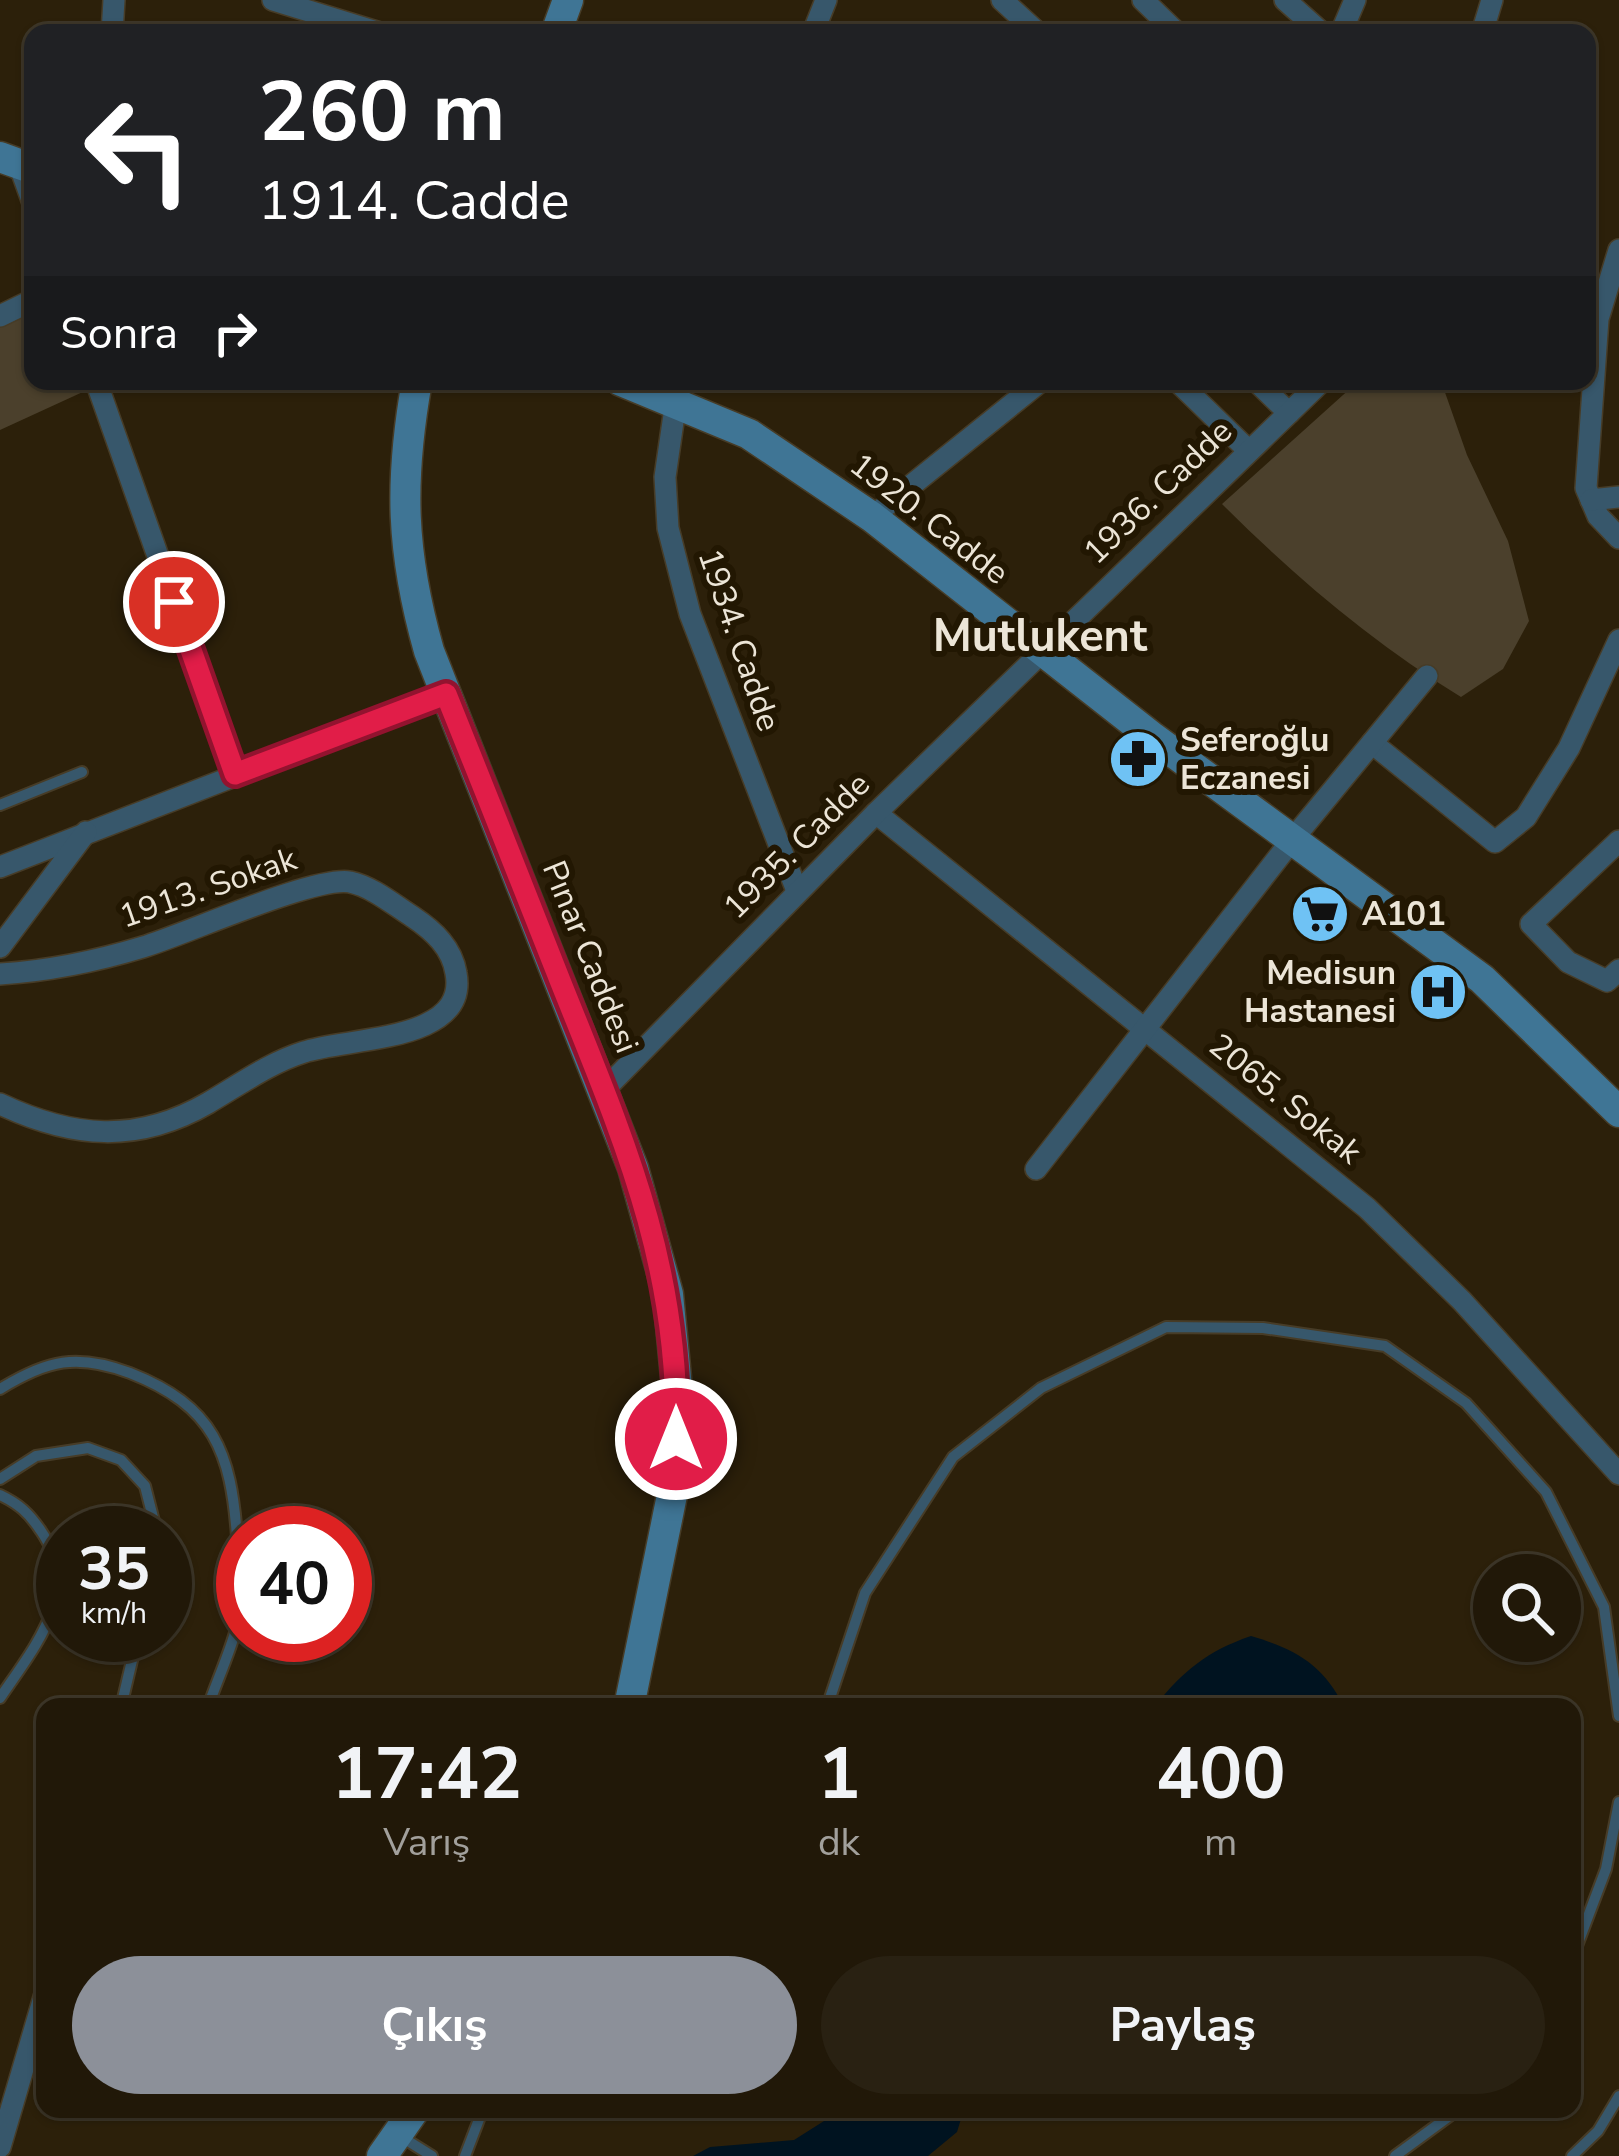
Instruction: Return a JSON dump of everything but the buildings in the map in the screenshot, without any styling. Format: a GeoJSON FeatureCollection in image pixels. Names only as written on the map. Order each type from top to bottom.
{"type":"FeatureCollection","features":[{"type":"Feature","properties":{"kind":"street"},"geometry":{"type":"LineString","coordinates":[[273,0],[351,24]]}},
{"type":"Feature","properties":{"kind":"street"},"geometry":{"type":"LineString","coordinates":[[1143,0],[1168,24]]}},
{"type":"Feature","properties":{"kind":"street"},"geometry":{"type":"LineString","coordinates":[[1285,0],[1312,24]]}},
{"type":"Feature","properties":{"kind":"street"},"geometry":{"type":"LineString","coordinates":[[1001,1],[1028,24]]}},
{"type":"Feature","properties":{"kind":"street"},"geometry":{"type":"LineString","coordinates":[[1596,376],[1601,320],[1619,250]]}},
{"type":"Feature","properties":{"kind":"street"},"geometry":{"type":"LineString","coordinates":[[99,390],[235,774]]}},
{"type":"Feature","properties":{"kind":"street","name":"Pınar Caddesi"},"geometry":{"type":"LineString","coordinates":[[415,390],[403,511],[416,604],[446,694],[604,1090],[658,1248],[668,1294],[677,1388],[672,1495],[631,1698]]}},
{"type":"Feature","properties":{"kind":"street"},"geometry":{"type":"LineString","coordinates":[[872,517],[1030,390]]}},
{"type":"Feature","properties":{"kind":"street"},"geometry":{"type":"LineString","coordinates":[[1186,390],[1249,451]]}},
{"type":"Feature","properties":{"kind":"street"},"geometry":{"type":"LineString","coordinates":[[1265,390],[1288,413]]}},
{"type":"Feature","properties":{"kind":"street","name":"1936. Cadde"},"geometry":{"type":"LineString","coordinates":[[1040,652],[1312,390]]}},
{"type":"Feature","properties":{"kind":"street"},"geometry":{"type":"LineString","coordinates":[[1595,390],[1586,488],[1598,516],[1619,538]]}},
{"type":"Feature","properties":{"kind":"street","name":"1920. Cadde"},"geometry":{"type":"LineString","coordinates":[[680,391],[783,453],[872,517],[1040,652],[1482,979],[1619,1112]]}},
{"type":"Feature","properties":{"kind":"street","name":"1934. Cadde"},"geometry":{"type":"LineString","coordinates":[[680,391],[665,477],[668,528],[706,658],[797,891]]}},
{"type":"Feature","properties":{"kind":"street"},"geometry":{"type":"LineString","coordinates":[[1591,500],[1619,497]]}},
{"type":"Feature","properties":{"kind":"street"},"geometry":{"type":"LineString","coordinates":[[1372,743],[1495,842],[1526,817],[1558,765],[1619,640]]}},
{"type":"Feature","properties":{"kind":"street","name":"1935. Cadde"},"geometry":{"type":"LineString","coordinates":[[604,1090],[797,891],[1040,652]]}},
{"type":"Feature","properties":{"kind":"street"},"geometry":{"type":"LineString","coordinates":[[1036,1169],[1292,840],[1427,676]]}},
{"type":"Feature","properties":{"kind":"street"},"geometry":{"type":"LineString","coordinates":[[0,867],[446,694]]}},
{"type":"Feature","properties":{"kind":"street","name":"2065. Sokak"},"geometry":{"type":"LineString","coordinates":[[876,813],[1319,1168],[1417,1255],[1619,1474]]}},
{"type":"Feature","properties":{"kind":"street"},"geometry":{"type":"LineString","coordinates":[[0,947],[86,832]]}},
{"type":"Feature","properties":{"kind":"street"},"geometry":{"type":"LineString","coordinates":[[1619,841],[1531,924],[1568,962],[1607,981],[1619,970]]}},
{"type":"Feature","properties":{"kind":"street","name":"1913. Sokak"},"geometry":{"type":"LineString","coordinates":[[0,974],[120,953],[292,893],[346,881],[388,901],[439,938],[452,957],[458,980],[443,1016],[425,1027],[304,1052],[249,1077],[178,1119],[149,1129],[68,1130],[0,1104]]}},
{"type":"Feature","properties":{"kind":"street"},"geometry":{"type":"LineString","coordinates":[[0,2147],[36,2025]]}},
{"type":"Feature","properties":{"kind":"lane"},"geometry":{"type":"LineString","coordinates":[[0,805],[82,772]]}},
{"type":"Feature","properties":{"kind":"lane"},"geometry":{"type":"LineString","coordinates":[[830,1698],[865,1593],[953,1457],[1041,1388],[1166,1327],[1263,1328],[1384,1346],[1466,1403],[1546,1492],[1604,1607],[1619,1716]]}},
{"type":"Feature","properties":{"kind":"lane"},"geometry":{"type":"LineString","coordinates":[[0,1389],[35,1368],[66,1361],[102,1362],[161,1385],[190,1408],[222,1446],[235,1502],[242,1594],[211,1698]]}},
{"type":"Feature","properties":{"kind":"lane"},"geometry":{"type":"LineString","coordinates":[[0,1479],[36,1456],[88,1448],[121,1460],[145,1486],[150,1506]]}},
{"type":"Feature","properties":{"kind":"lane"},"geometry":{"type":"LineString","coordinates":[[0,1495],[21,1504],[39,1527],[62,1577],[39,1637],[0,1698]]}},
{"type":"Feature","properties":{"kind":"lane"},"geometry":{"type":"LineString","coordinates":[[123,1698],[132,1662]]}},
{"type":"Feature","properties":{"kind":"lane"},"geometry":{"type":"LineString","coordinates":[[1581,1935],[1606,1869],[1619,1802]]}},
{"type":"Feature","properties":{"kind":"lane"},"geometry":{"type":"LineString","coordinates":[[1572,2156],[1598,2131],[1619,2096]]}},
{"type":"Feature","properties":{"kind":"lane"},"geometry":{"type":"LineString","coordinates":[[465,2156],[480,2118]]}},
{"type":"Feature","properties":{"kind":"lane"},"geometry":{"type":"LineString","coordinates":[[1395,2156],[1447,2118]]}},
{"type":"Feature","properties":{"kind":"lane"},"geometry":{"type":"LineString","coordinates":[[398,2133],[433,2156]]}},
{"type":"Feature","properties":{"kind":"shaded area"},"geometry":{"type":"Polygon","coordinates":[[[24,304],[24,390],[87,390],[0,430],[0,316],[24,304]]]}},
{"type":"Feature","properties":{"kind":"shaded area"},"geometry":{"type":"Polygon","coordinates":[[[1349,390],[1444,390],[1467,455],[1508,541],[1529,621],[1503,669],[1461,697],[1336,608],[1222,504],[1349,390]]]}},
{"type":"Feature","properties":{"kind":"water"},"geometry":{"type":"Polygon","coordinates":[[[1251,1636],[1281,1647],[1317,1669],[1339,1698],[1162,1698],[1221,1648],[1251,1636]]]}},
{"type":"Feature","properties":{"kind":"water"},"geometry":{"type":"Polygon","coordinates":[[[829,2118],[961,2118],[957,2132],[928,2156],[693,2156],[710,2147],[794,2140],[829,2118]]]}},
{"type":"Feature","properties":{"kind":"place","name":"Seferoğlu Eczanesi"},"geometry":{"type":"Point","coordinates":[1138,759]}},
{"type":"Feature","properties":{"kind":"place","name":"A101"},"geometry":{"type":"Point","coordinates":[1320,914]}},
{"type":"Feature","properties":{"kind":"place","name":"Medisun Hastanesi"},"geometry":{"type":"Point","coordinates":[1438,992]}},
{"type":"Feature","properties":{"kind":"district","name":"Mutlukent"},"geometry":{"type":"Point","coordinates":[1040,636]}},
{"type":"Feature","properties":{"kind":"route"},"geometry":{"type":"LineString","coordinates":[[174,602],[235,774],[446,694],[604,1090],[646,1208],[668,1294],[677,1388],[676,1439]]}}]}
